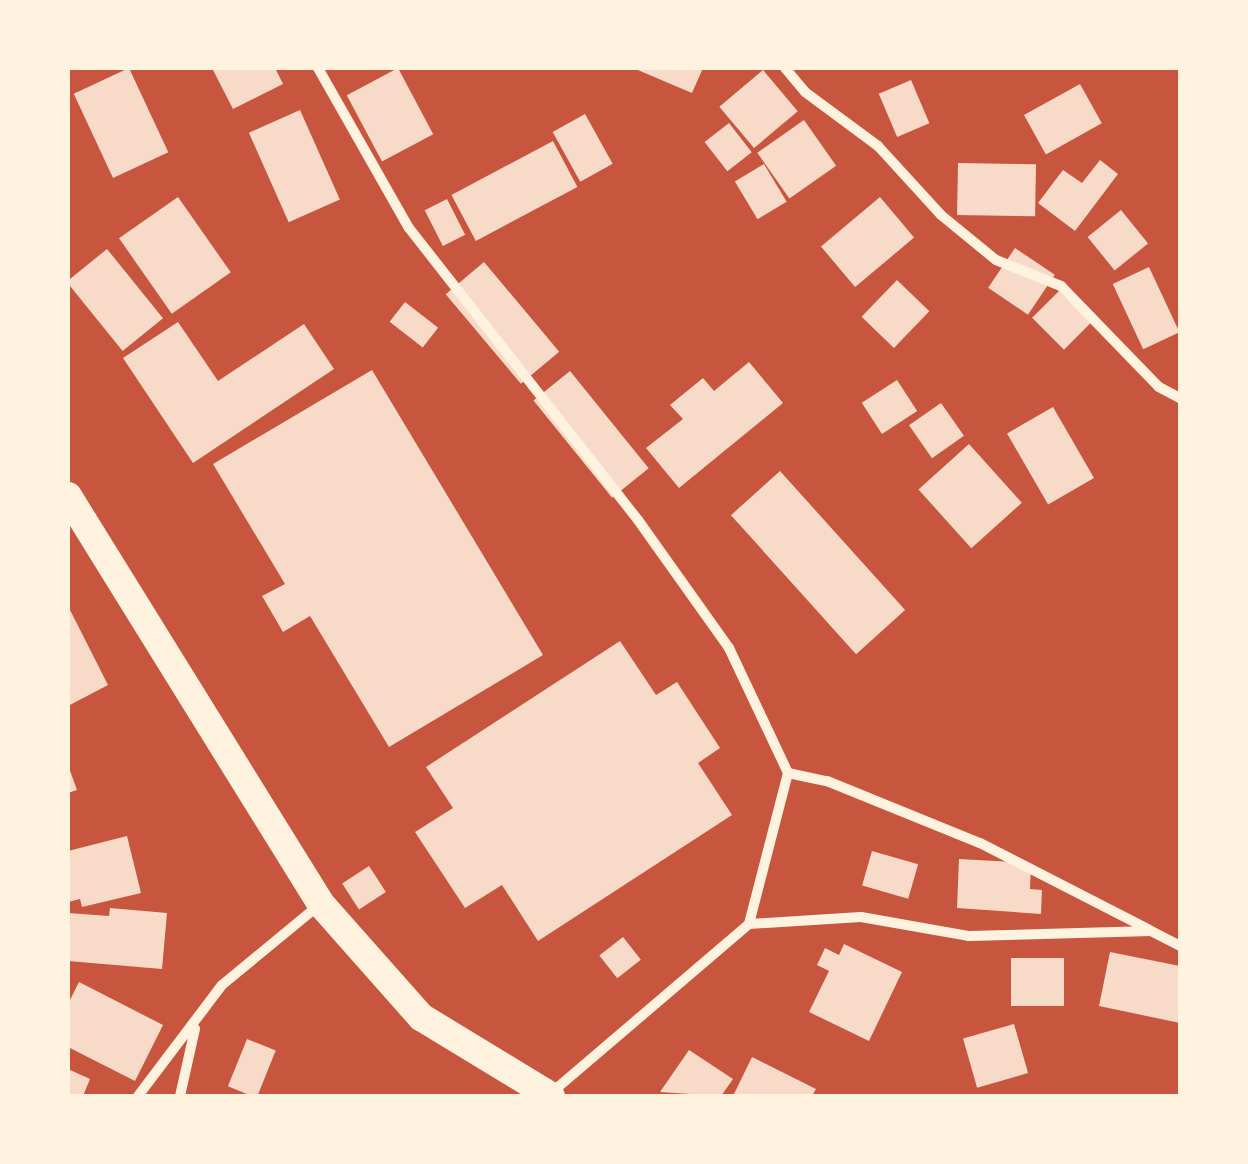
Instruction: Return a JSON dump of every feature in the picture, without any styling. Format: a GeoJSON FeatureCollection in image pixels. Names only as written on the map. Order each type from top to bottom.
{"type":"FeatureCollection","features":[{"type":"Feature","properties":{"kind":"highway"},"geometry":{"type":"LineString","coordinates":[[68,496],[321,904],[421,1017],[550,1096]]}},
{"type":"Feature","properties":{"kind":"street"},"geometry":{"type":"LineString","coordinates":[[318,68],[409,228],[638,520],[729,648],[788,773],[749,924],[550,1096]]}},
{"type":"Feature","properties":{"kind":"street"},"geometry":{"type":"LineString","coordinates":[[784,68],[805,92],[878,146],[968,237],[996,260],[1061,286],[1159,387],[1180,398]]}},
{"type":"Feature","properties":{"kind":"street"},"geometry":{"type":"LineString","coordinates":[[788,773],[861,794],[980,843],[1180,946]]}},
{"type":"Feature","properties":{"kind":"street"},"geometry":{"type":"LineString","coordinates":[[138,1096],[222,985],[321,904]]}},
{"type":"Feature","properties":{"kind":"street"},"geometry":{"type":"LineString","coordinates":[[749,924],[861,917],[969,936],[1151,930]]}},
{"type":"Feature","properties":{"kind":"street"},"geometry":{"type":"LineString","coordinates":[[180,1096],[197,1020]]}},
{"type":"Feature","properties":{"kind":"building"},"geometry":{"type":"Polygon","coordinates":[[[129,68],[168,152],[113,178],[74,94],[129,68]]]}},
{"type":"Feature","properties":{"kind":"building"},"geometry":{"type":"Polygon","coordinates":[[[212,68],[275,68],[283,84],[233,109],[212,68]]]}},
{"type":"Feature","properties":{"kind":"building"},"geometry":{"type":"Polygon","coordinates":[[[398,68],[433,134],[382,161],[347,95],[398,68]]]}},
{"type":"Feature","properties":{"kind":"building"},"geometry":{"type":"Polygon","coordinates":[[[633,68],[703,68],[692,93],[633,68]]]}},
{"type":"Feature","properties":{"kind":"building"},"geometry":{"type":"Polygon","coordinates":[[[763,70],[798,111],[754,148],[719,107],[763,70]]]}},
{"type":"Feature","properties":{"kind":"building"},"geometry":{"type":"Polygon","coordinates":[[[911,80],[929,123],[897,137],[879,94],[911,80]]]}},
{"type":"Feature","properties":{"kind":"building"},"geometry":{"type":"Polygon","coordinates":[[[1080,84],[1102,123],[1046,154],[1024,115],[1080,84]]]}},
{"type":"Feature","properties":{"kind":"building"},"geometry":{"type":"Polygon","coordinates":[[[300,110],[340,200],[289,222],[249,133],[300,110]]]}},
{"type":"Feature","properties":{"kind":"building"},"geometry":{"type":"Polygon","coordinates":[[[585,114],[613,164],[580,182],[553,132],[585,114]]]}},
{"type":"Feature","properties":{"kind":"building"},"geometry":{"type":"Polygon","coordinates":[[[804,120],[836,166],[789,199],[757,153],[804,120]]]}},
{"type":"Feature","properties":{"kind":"building"},"geometry":{"type":"Polygon","coordinates":[[[729,123],[752,152],[727,171],[705,142],[729,123]]]}},
{"type":"Feature","properties":{"kind":"building"},"geometry":{"type":"Polygon","coordinates":[[[553,141],[577,187],[476,241],[451,195],[553,141]]]}},
{"type":"Feature","properties":{"kind":"building"},"geometry":{"type":"Polygon","coordinates":[[[1100,160],[1118,174],[1075,231],[1038,203],[1063,170],[1082,183],[1100,160]]]}},
{"type":"Feature","properties":{"kind":"building"},"geometry":{"type":"Polygon","coordinates":[[[958,163],[1036,164],[1035,216],[957,215],[958,163]]]}},
{"type":"Feature","properties":{"kind":"building"},"geometry":{"type":"Polygon","coordinates":[[[764,164],[787,202],[758,219],[735,182],[764,164]]]}},
{"type":"Feature","properties":{"kind":"building"},"geometry":{"type":"Polygon","coordinates":[[[178,197],[231,272],[172,314],[119,238],[178,197]]]}},
{"type":"Feature","properties":{"kind":"building"},"geometry":{"type":"Polygon","coordinates":[[[880,197],[914,238],[855,287],[821,246],[880,197]]]}},
{"type":"Feature","properties":{"kind":"building"},"geometry":{"type":"Polygon","coordinates":[[[447,199],[465,235],[443,246],[425,210],[447,199]]]}},
{"type":"Feature","properties":{"kind":"building"},"geometry":{"type":"Polygon","coordinates":[[[1121,210],[1148,243],[1115,270],[1088,237],[1121,210]]]}},
{"type":"Feature","properties":{"kind":"building"},"geometry":{"type":"Polygon","coordinates":[[[1015,248],[1055,275],[1028,315],[988,288],[1015,248]]]}},
{"type":"Feature","properties":{"kind":"building"},"geometry":{"type":"Polygon","coordinates":[[[107,249],[163,318],[123,351],[68,283],[107,249]]]}},
{"type":"Feature","properties":{"kind":"building"},"geometry":{"type":"Polygon","coordinates":[[[484,262],[559,352],[521,384],[446,294],[484,262]]]}},
{"type":"Feature","properties":{"kind":"building"},"geometry":{"type":"Polygon","coordinates":[[[1149,267],[1179,332],[1143,349],[1113,284],[1149,267]]]}},
{"type":"Feature","properties":{"kind":"building"},"geometry":{"type":"Polygon","coordinates":[[[897,280],[929,311],[894,348],[862,317],[897,280]]]}},
{"type":"Feature","properties":{"kind":"building"},"geometry":{"type":"Polygon","coordinates":[[[1059,291],[1091,323],[1064,350],[1032,318],[1059,291]]]}},
{"type":"Feature","properties":{"kind":"building"},"geometry":{"type":"Polygon","coordinates":[[[405,302],[438,328],[423,348],[390,322],[405,302]]]}},
{"type":"Feature","properties":{"kind":"building"},"geometry":{"type":"Polygon","coordinates":[[[178,322],[218,381],[304,324],[334,369],[193,463],[123,358],[178,322]]]}},
{"type":"Feature","properties":{"kind":"building"},"geometry":{"type":"Polygon","coordinates":[[[749,362],[783,403],[679,488],[646,448],[683,419],[670,405],[703,378],[714,391],[749,362]]]}},
{"type":"Feature","properties":{"kind":"building"},"geometry":{"type":"Polygon","coordinates":[[[372,370],[543,655],[389,747],[310,616],[283,632],[262,596],[285,584],[213,464],[372,370]]]}},
{"type":"Feature","properties":{"kind":"building"},"geometry":{"type":"Polygon","coordinates":[[[570,371],[649,468],[612,498],[533,401],[570,371]]]}},
{"type":"Feature","properties":{"kind":"building"},"geometry":{"type":"Polygon","coordinates":[[[897,380],[917,411],[882,434],[862,403],[897,380]]]}},
{"type":"Feature","properties":{"kind":"building"},"geometry":{"type":"Polygon","coordinates":[[[941,403],[964,436],[932,458],[909,425],[941,403]]]}},
{"type":"Feature","properties":{"kind":"building"},"geometry":{"type":"Polygon","coordinates":[[[1053,407],[1094,478],[1048,505],[1007,434],[1053,407]]]}},
{"type":"Feature","properties":{"kind":"building"},"geometry":{"type":"Polygon","coordinates":[[[969,444],[1022,503],[971,548],[918,490],[969,444]]]}},
{"type":"Feature","properties":{"kind":"building"},"geometry":{"type":"Polygon","coordinates":[[[780,471],[905,610],[856,654],[731,515],[780,471]]]}},
{"type":"Feature","properties":{"kind":"building"},"geometry":{"type":"Polygon","coordinates":[[[68,606],[108,685],[68,706],[68,606]]]}},
{"type":"Feature","properties":{"kind":"building"},"geometry":{"type":"Polygon","coordinates":[[[620,641],[656,695],[677,682],[720,748],[698,763],[732,815],[538,941],[502,885],[465,908],[415,832],[453,808],[426,767],[620,641]]]}},
{"type":"Feature","properties":{"kind":"building"},"geometry":{"type":"Polygon","coordinates":[[[68,765],[77,790],[68,793],[68,765]]]}},
{"type":"Feature","properties":{"kind":"building"},"geometry":{"type":"Polygon","coordinates":[[[127,836],[141,893],[82,907],[80,899],[68,902],[68,851],[127,836]]]}},
{"type":"Feature","properties":{"kind":"building"},"geometry":{"type":"Polygon","coordinates":[[[872,851],[918,864],[908,899],[862,886],[872,851]]]}},
{"type":"Feature","properties":{"kind":"building"},"geometry":{"type":"Polygon","coordinates":[[[959,859],[1031,863],[1030,889],[1042,890],[1041,914],[957,908],[959,859]]]}},
{"type":"Feature","properties":{"kind":"building"},"geometry":{"type":"Polygon","coordinates":[[[369,866],[386,892],[359,909],[342,883],[369,866]]]}},
{"type":"Feature","properties":{"kind":"building"},"geometry":{"type":"Polygon","coordinates":[[[110,908],[167,913],[162,969],[68,961],[68,913],[109,916],[110,908]]]}},
{"type":"Feature","properties":{"kind":"building"},"geometry":{"type":"Polygon","coordinates":[[[623,937],[641,960],[617,978],[599,955],[623,937]]]}},
{"type":"Feature","properties":{"kind":"building"},"geometry":{"type":"Polygon","coordinates":[[[844,944],[902,972],[869,1041],[809,1012],[829,971],[817,965],[825,948],[839,955],[844,944]]]}},
{"type":"Feature","properties":{"kind":"building"},"geometry":{"type":"Polygon","coordinates":[[[1110,952],[1180,966],[1180,1023],[1099,1006],[1110,952]]]}},
{"type":"Feature","properties":{"kind":"building"},"geometry":{"type":"Polygon","coordinates":[[[1011,958],[1064,958],[1064,1006],[1011,1006],[1011,958]]]}},
{"type":"Feature","properties":{"kind":"building"},"geometry":{"type":"Polygon","coordinates":[[[79,982],[163,1025],[135,1081],[68,1047],[68,1004],[79,982]]]}},
{"type":"Feature","properties":{"kind":"building"},"geometry":{"type":"Polygon","coordinates":[[[1014,1024],[1028,1073],[977,1088],[963,1039],[1014,1024]]]}},
{"type":"Feature","properties":{"kind":"building"},"geometry":{"type":"Polygon","coordinates":[[[247,1039],[276,1051],[257,1096],[228,1086],[247,1039]]]}},
{"type":"Feature","properties":{"kind":"building"},"geometry":{"type":"Polygon","coordinates":[[[689,1050],[733,1079],[721,1096],[660,1092],[689,1050]]]}},
{"type":"Feature","properties":{"kind":"building"},"geometry":{"type":"Polygon","coordinates":[[[752,1057],[816,1089],[812,1096],[733,1096],[752,1057]]]}},
{"type":"Feature","properties":{"kind":"building"},"geometry":{"type":"Polygon","coordinates":[[[68,1069],[90,1079],[83,1096],[68,1096],[68,1069]]]}}]}
